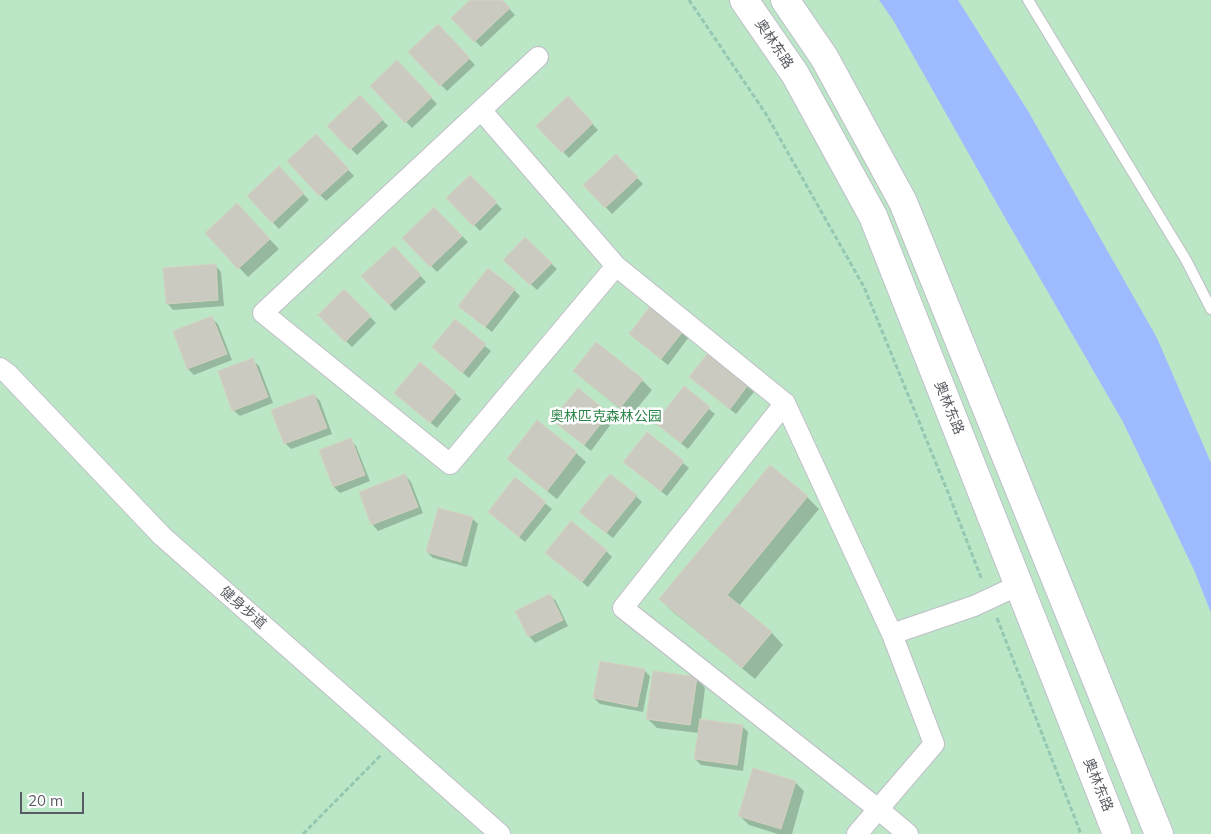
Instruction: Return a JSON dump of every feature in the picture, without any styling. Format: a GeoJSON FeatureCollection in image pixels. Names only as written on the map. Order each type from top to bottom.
{"type":"FeatureCollection","features":[{"type":"Feature","properties":{"kind":"main road","name":"奥林东路"},"geometry":{"type":"LineString","coordinates":[[744,0],[795,74],[873,216],[1117,834]]}},
{"type":"Feature","properties":{"kind":"main road"},"geometry":{"type":"LineString","coordinates":[[785,0],[824,57],[903,202],[1159,834]]}},
{"type":"Feature","properties":{"kind":"street"},"geometry":{"type":"LineString","coordinates":[[538,57],[263,313],[450,464],[616,266]]}},
{"type":"Feature","properties":{"kind":"street"},"geometry":{"type":"LineString","coordinates":[[481,110],[616,266],[786,404],[892,634],[934,744],[857,834]]}},
{"type":"Feature","properties":{"kind":"street","name":"健身步道"},"geometry":{"type":"LineString","coordinates":[[0,368],[8,374],[162,536],[500,834]]}},
{"type":"Feature","properties":{"kind":"street"},"geometry":{"type":"LineString","coordinates":[[786,404],[623,608],[908,834]]}},
{"type":"Feature","properties":{"kind":"street"},"geometry":{"type":"LineString","coordinates":[[892,634],[974,606],[1019,585]]}},
{"type":"Feature","properties":{"kind":"lane"},"geometry":{"type":"LineString","coordinates":[[1028,0],[1186,260],[1211,309]]}},
{"type":"Feature","properties":{"kind":"path"},"geometry":{"type":"LineString","coordinates":[[689,0],[766,114],[864,287],[949,495],[1081,834]]}},
{"type":"Feature","properties":{"kind":"path"},"geometry":{"type":"LineString","coordinates":[[303,834],[394,741]]}},
{"type":"Feature","properties":{"kind":"green space","name":"奥林匹克森林公园"},"geometry":{"type":"Polygon","coordinates":[[[0,0],[1211,0],[1211,834],[0,834],[0,0]]]}},
{"type":"Feature","properties":{"kind":"water"},"geometry":{"type":"Polygon","coordinates":[[[879,0],[958,0],[1028,111],[1157,338],[1211,463],[1211,613],[1194,570],[1123,422],[893,20],[879,0]]]}},
{"type":"Feature","properties":{"kind":"building"},"geometry":{"type":"Polygon","coordinates":[[[470,0],[502,0],[510,8],[474,42],[451,18],[470,0]]]}},
{"type":"Feature","properties":{"kind":"building"},"geometry":{"type":"Polygon","coordinates":[[[438,24],[470,58],[440,86],[408,52],[438,24]]]}},
{"type":"Feature","properties":{"kind":"building"},"geometry":{"type":"Polygon","coordinates":[[[397,60],[432,97],[405,123],[370,86],[397,60]]]}},
{"type":"Feature","properties":{"kind":"building"},"geometry":{"type":"Polygon","coordinates":[[[360,95],[383,119],[350,150],[327,126],[360,95]]]}},
{"type":"Feature","properties":{"kind":"building"},"geometry":{"type":"Polygon","coordinates":[[[568,96],[593,123],[562,153],[536,126],[568,96]]]}},
{"type":"Feature","properties":{"kind":"building"},"geometry":{"type":"Polygon","coordinates":[[[316,134],[349,169],[319,196],[287,161],[316,134]]]}},
{"type":"Feature","properties":{"kind":"building"},"geometry":{"type":"Polygon","coordinates":[[[616,154],[638,177],[605,208],[583,185],[616,154]]]}},
{"type":"Feature","properties":{"kind":"building"},"geometry":{"type":"Polygon","coordinates":[[[279,166],[304,193],[272,223],[247,196],[279,166]]]}},
{"type":"Feature","properties":{"kind":"building"},"geometry":{"type":"Polygon","coordinates":[[[470,175],[497,202],[473,226],[446,198],[470,175]]]}},
{"type":"Feature","properties":{"kind":"building"},"geometry":{"type":"Polygon","coordinates":[[[237,203],[270,239],[238,269],[205,233],[237,203]]]}},
{"type":"Feature","properties":{"kind":"building"},"geometry":{"type":"Polygon","coordinates":[[[434,207],[462,236],[430,267],[402,238],[434,207]]]}},
{"type":"Feature","properties":{"kind":"building"},"geometry":{"type":"Polygon","coordinates":[[[525,237],[552,263],[530,285],[503,260],[525,237]]]}},
{"type":"Feature","properties":{"kind":"building"},"geometry":{"type":"Polygon","coordinates":[[[394,246],[421,275],[389,305],[361,276],[394,246]]]}},
{"type":"Feature","properties":{"kind":"building"},"geometry":{"type":"Polygon","coordinates":[[[216,264],[218,300],[166,304],[163,268],[216,264]]]}},
{"type":"Feature","properties":{"kind":"building"},"geometry":{"type":"Polygon","coordinates":[[[488,268],[515,289],[485,327],[458,306],[488,268]]]}},
{"type":"Feature","properties":{"kind":"building"},"geometry":{"type":"Polygon","coordinates":[[[344,289],[371,316],[345,342],[318,315],[344,289]]]}},
{"type":"Feature","properties":{"kind":"building"},"geometry":{"type":"Polygon","coordinates":[[[652,304],[684,330],[661,359],[629,334],[652,304]]]}},
{"type":"Feature","properties":{"kind":"building"},"geometry":{"type":"Polygon","coordinates":[[[212,316],[227,354],[187,369],[173,331],[212,316]]]}},
{"type":"Feature","properties":{"kind":"building"},"geometry":{"type":"Polygon","coordinates":[[[455,319],[486,344],[462,373],[432,347],[455,319]]]}},
{"type":"Feature","properties":{"kind":"building"},"geometry":{"type":"Polygon","coordinates":[[[596,342],[643,379],[620,408],[573,371],[596,342]]]}},
{"type":"Feature","properties":{"kind":"building"},"geometry":{"type":"Polygon","coordinates":[[[708,353],[748,385],[730,409],[689,377],[708,353]]]}},
{"type":"Feature","properties":{"kind":"building"},"geometry":{"type":"Polygon","coordinates":[[[253,358],[268,397],[232,411],[218,371],[253,358]]]}},
{"type":"Feature","properties":{"kind":"building"},"geometry":{"type":"Polygon","coordinates":[[[420,362],[456,392],[430,423],[394,393],[420,362]]]}},
{"type":"Feature","properties":{"kind":"building"},"geometry":{"type":"Polygon","coordinates":[[[684,386],[710,407],[681,443],[655,423],[684,386]]]}},
{"type":"Feature","properties":{"kind":"building"},"geometry":{"type":"Polygon","coordinates":[[[578,388],[609,413],[584,445],[552,420],[578,388]]]}},
{"type":"Feature","properties":{"kind":"building"},"geometry":{"type":"Polygon","coordinates":[[[314,394],[327,428],[284,444],[271,410],[314,394]]]}},
{"type":"Feature","properties":{"kind":"building"},"geometry":{"type":"Polygon","coordinates":[[[537,420],[577,452],[547,491],[507,459],[537,420]]]}},
{"type":"Feature","properties":{"kind":"building"},"geometry":{"type":"Polygon","coordinates":[[[647,432],[684,461],[661,491],[623,462],[647,432]]]}},
{"type":"Feature","properties":{"kind":"building"},"geometry":{"type":"Polygon","coordinates":[[[351,438],[365,475],[333,487],[319,450],[351,438]]]}},
{"type":"Feature","properties":{"kind":"building"},"geometry":{"type":"Polygon","coordinates":[[[770,465],[808,496],[727,595],[772,632],[742,668],[659,599],[770,465]]]}},
{"type":"Feature","properties":{"kind":"building"},"geometry":{"type":"Polygon","coordinates":[[[405,474],[418,507],[371,525],[359,492],[405,474]]]}},
{"type":"Feature","properties":{"kind":"building"},"geometry":{"type":"Polygon","coordinates":[[[610,474],[637,495],[606,533],[579,512],[610,474]]]}},
{"type":"Feature","properties":{"kind":"building"},"geometry":{"type":"Polygon","coordinates":[[[515,477],[546,502],[519,537],[488,512],[515,477]]]}},
{"type":"Feature","properties":{"kind":"building"},"geometry":{"type":"Polygon","coordinates":[[[438,508],[473,517],[461,562],[426,552],[438,508]]]}},
{"type":"Feature","properties":{"kind":"building"},"geometry":{"type":"Polygon","coordinates":[[[571,521],[607,550],[582,582],[545,553],[571,521]]]}},
{"type":"Feature","properties":{"kind":"building"},"geometry":{"type":"Polygon","coordinates":[[[550,594],[563,620],[528,637],[515,611],[550,594]]]}},
{"type":"Feature","properties":{"kind":"building"},"geometry":{"type":"Polygon","coordinates":[[[600,661],[645,669],[637,707],[593,698],[600,661]]]}},
{"type":"Feature","properties":{"kind":"building"},"geometry":{"type":"Polygon","coordinates":[[[653,671],[697,677],[690,725],[646,719],[653,671]]]}},
{"type":"Feature","properties":{"kind":"building"},"geometry":{"type":"Polygon","coordinates":[[[700,719],[743,725],[737,765],[694,759],[700,719]]]}},
{"type":"Feature","properties":{"kind":"building"},"geometry":{"type":"Polygon","coordinates":[[[753,768],[796,781],[781,829],[738,816],[753,768]]]}}]}
